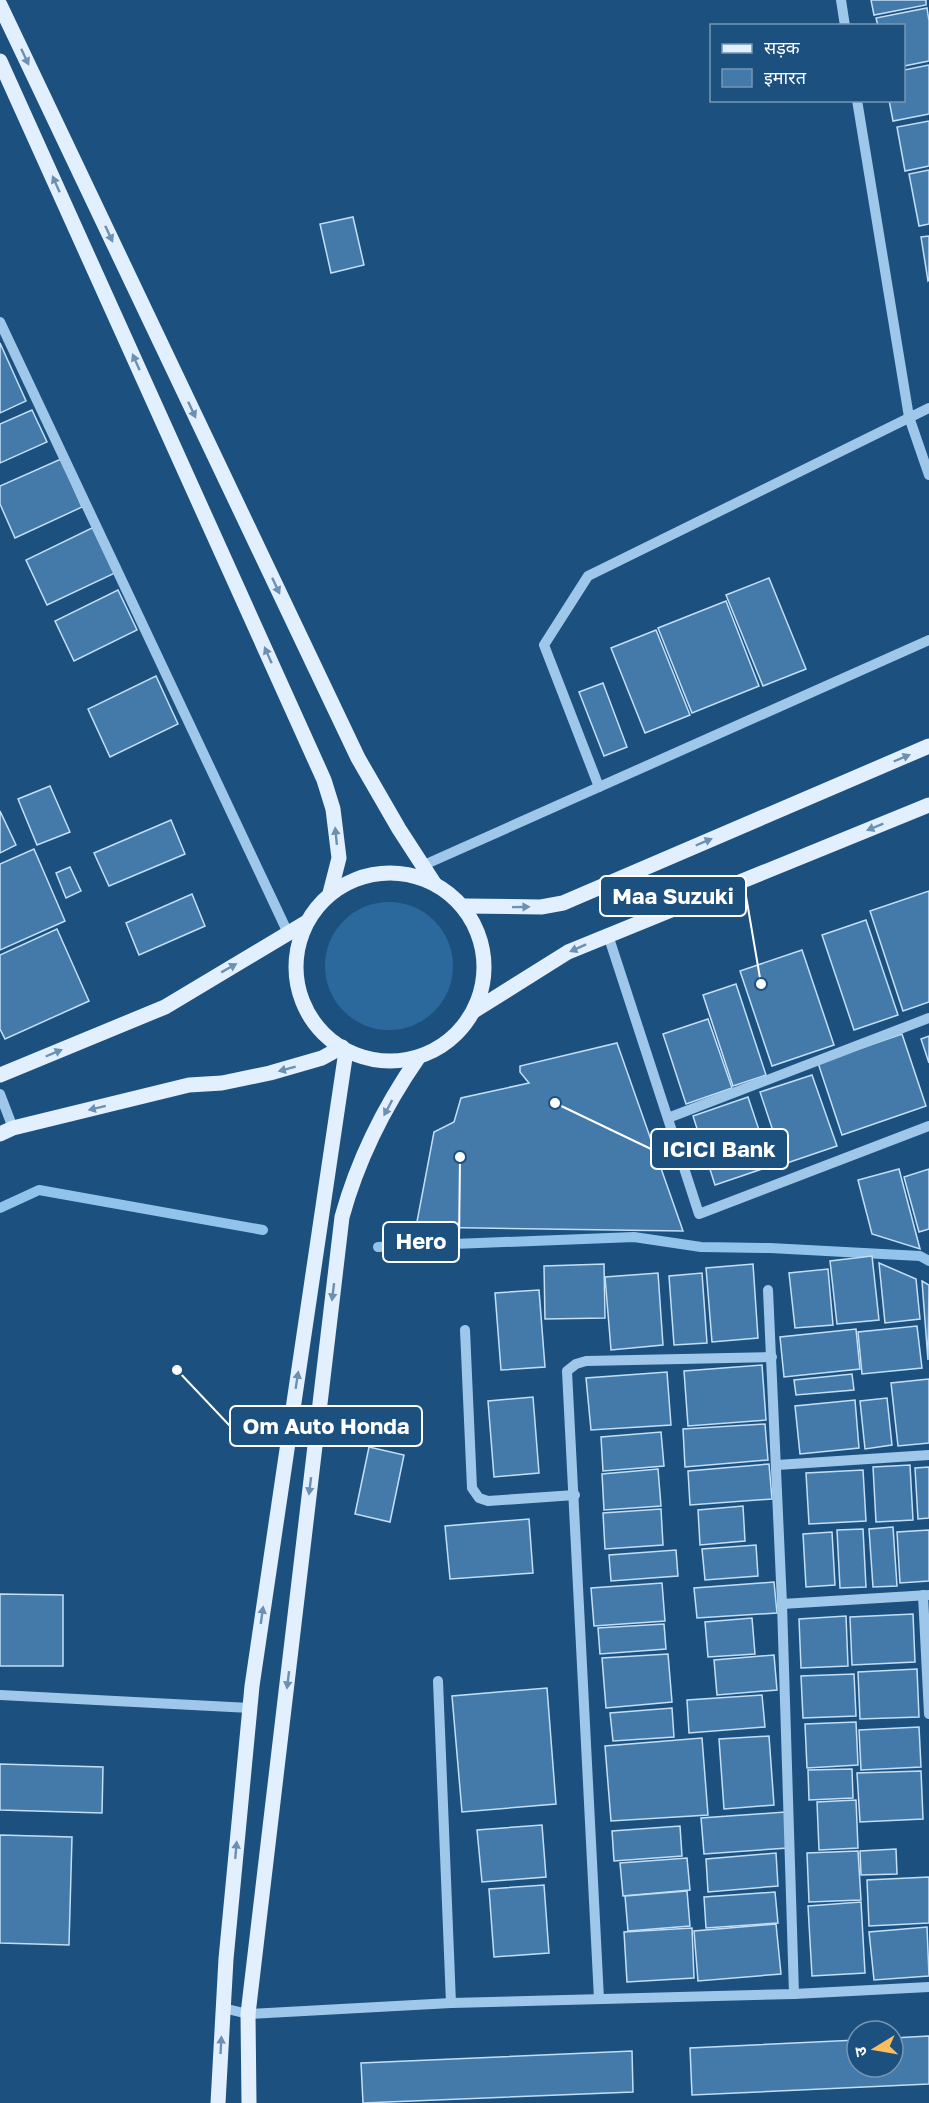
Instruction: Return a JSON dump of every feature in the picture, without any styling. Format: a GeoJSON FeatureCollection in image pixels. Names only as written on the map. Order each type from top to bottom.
{"type":"FeatureCollection","features":[{"type":"Feature","properties":{"kind":"main road"},"geometry":{"type":"LineString","coordinates":[[0,5],[358,758],[399,829],[434,883]]}},
{"type":"Feature","properties":{"kind":"main road"},"geometry":{"type":"LineString","coordinates":[[0,61],[324,780],[333,809],[339,858],[330,893]]}},
{"type":"Feature","properties":{"kind":"main road"},"geometry":{"type":"LineString","coordinates":[[463,906],[541,907],[563,903],[929,746]]}},
{"type":"Feature","properties":{"kind":"main road"},"geometry":{"type":"LineString","coordinates":[[474,1011],[485,976],[481,939],[463,906],[434,883],[399,872],[362,876],[330,893],[307,922],[296,957],[298,981],[317,1027],[344,1049],[381,1061],[418,1058],[450,1040],[474,1011],[568,952],[929,805]]}},
{"type":"Feature","properties":{"kind":"main road"},"geometry":{"type":"LineString","coordinates":[[0,1075],[165,1006],[307,922]]}},
{"type":"Feature","properties":{"kind":"main road"},"geometry":{"type":"LineString","coordinates":[[7,1131],[189,1085],[222,1083],[270,1073],[344,1049]]}},
{"type":"Feature","properties":{"kind":"main road"},"geometry":{"type":"LineString","coordinates":[[218,2103],[226,1959],[250,1708],[344,1049]]}},
{"type":"Feature","properties":{"kind":"main road"},"geometry":{"type":"LineString","coordinates":[[249,2103],[248,2014],[342,1217],[360,1160],[401,1083],[418,1058]]}},
{"type":"Feature","properties":{"kind":"street"},"geometry":{"type":"LineString","coordinates":[[841,0],[845,24]]}},
{"type":"Feature","properties":{"kind":"street"},"geometry":{"type":"LineString","coordinates":[[857,102],[909,417],[929,475]]}},
{"type":"Feature","properties":{"kind":"street"},"geometry":{"type":"LineString","coordinates":[[0,322],[288,933]]}},
{"type":"Feature","properties":{"kind":"street"},"geometry":{"type":"LineString","coordinates":[[599,787],[544,645],[588,576],[929,408]]}},
{"type":"Feature","properties":{"kind":"street"},"geometry":{"type":"LineString","coordinates":[[424,865],[929,640]]}},
{"type":"Feature","properties":{"kind":"street"},"geometry":{"type":"LineString","coordinates":[[608,935],[699,1214],[929,1126]]}},
{"type":"Feature","properties":{"kind":"street"},"geometry":{"type":"LineString","coordinates":[[668,1118],[929,1018]]}},
{"type":"Feature","properties":{"kind":"street"},"geometry":{"type":"LineString","coordinates":[[0,1094],[7,1131]]}},
{"type":"Feature","properties":{"kind":"street"},"geometry":{"type":"LineString","coordinates":[[768,1290],[777,1465],[794,1994]]}},
{"type":"Feature","properties":{"kind":"street"},"geometry":{"type":"LineString","coordinates":[[465,1330],[472,1488],[479,1498],[488,1501],[575,1495]]}},
{"type":"Feature","properties":{"kind":"street"},"geometry":{"type":"LineString","coordinates":[[599,1999],[567,1371],[576,1364],[586,1361],[772,1357]]}},
{"type":"Feature","properties":{"kind":"street"},"geometry":{"type":"LineString","coordinates":[[777,1465],[929,1455]]}},
{"type":"Feature","properties":{"kind":"street"},"geometry":{"type":"LineString","coordinates":[[782,1604],[926,1595],[929,1714]]}},
{"type":"Feature","properties":{"kind":"street"},"geometry":{"type":"LineString","coordinates":[[438,1680],[451,2003]]}},
{"type":"Feature","properties":{"kind":"street"},"geometry":{"type":"LineString","coordinates":[[0,1695],[250,1708]]}},
{"type":"Feature","properties":{"kind":"street"},"geometry":{"type":"LineString","coordinates":[[224,2008],[248,2014],[451,2003],[794,1994],[929,1987]]}},
{"type":"Feature","properties":{"kind":"shaded area"},"geometry":{"type":"Polygon","coordinates":[[[389,902],[414,907],[434,921],[448,941],[453,966],[448,991],[434,1011],[414,1025],[389,1030],[364,1025],[344,1011],[330,991],[325,966],[330,941],[344,921],[364,907],[389,902]]]}},
{"type":"Feature","properties":{"kind":"building"},"geometry":{"type":"Polygon","coordinates":[[[871,0],[926,0],[926,5],[874,15],[871,0]]]}},
{"type":"Feature","properties":{"kind":"building"},"geometry":{"type":"Polygon","coordinates":[[[927,8],[929,61],[905,66],[905,24],[878,24],[876,18],[927,8]]]}},
{"type":"Feature","properties":{"kind":"building"},"geometry":{"type":"Polygon","coordinates":[[[929,65],[929,114],[893,121],[889,102],[905,102],[905,70],[929,65]]]}},
{"type":"Feature","properties":{"kind":"building"},"geometry":{"type":"Polygon","coordinates":[[[929,121],[929,166],[905,171],[897,127],[929,121]]]}},
{"type":"Feature","properties":{"kind":"building"},"geometry":{"type":"Polygon","coordinates":[[[929,170],[929,224],[919,226],[909,174],[929,170]]]}},
{"type":"Feature","properties":{"kind":"building"},"geometry":{"type":"Polygon","coordinates":[[[353,217],[364,265],[331,273],[320,224],[353,217]]]}},
{"type":"Feature","properties":{"kind":"building"},"geometry":{"type":"Polygon","coordinates":[[[929,236],[929,280],[928,281],[921,237],[929,236]]]}},
{"type":"Feature","properties":{"kind":"building"},"geometry":{"type":"Polygon","coordinates":[[[0,343],[26,401],[0,413],[0,343]]]}},
{"type":"Feature","properties":{"kind":"building"},"geometry":{"type":"Polygon","coordinates":[[[32,410],[47,442],[0,463],[0,424],[32,410]]]}},
{"type":"Feature","properties":{"kind":"building"},"geometry":{"type":"Polygon","coordinates":[[[61,459],[82,507],[15,538],[0,504],[0,486],[61,459]]]}},
{"type":"Feature","properties":{"kind":"building"},"geometry":{"type":"Polygon","coordinates":[[[94,527],[115,573],[47,605],[26,560],[94,527]]]}},
{"type":"Feature","properties":{"kind":"building"},"geometry":{"type":"Polygon","coordinates":[[[769,578],[806,669],[763,686],[726,595],[769,578]]]}},
{"type":"Feature","properties":{"kind":"building"},"geometry":{"type":"Polygon","coordinates":[[[118,590],[137,630],[74,661],[55,621],[118,590]]]}},
{"type":"Feature","properties":{"kind":"building"},"geometry":{"type":"Polygon","coordinates":[[[726,601],[759,686],[692,713],[658,628],[726,601]]]}},
{"type":"Feature","properties":{"kind":"building"},"geometry":{"type":"Polygon","coordinates":[[[656,630],[690,715],[645,733],[611,648],[656,630]]]}},
{"type":"Feature","properties":{"kind":"building"},"geometry":{"type":"Polygon","coordinates":[[[156,676],[178,724],[110,757],[88,709],[156,676]]]}},
{"type":"Feature","properties":{"kind":"building"},"geometry":{"type":"Polygon","coordinates":[[[603,683],[627,747],[604,756],[579,692],[603,683]]]}},
{"type":"Feature","properties":{"kind":"building"},"geometry":{"type":"Polygon","coordinates":[[[50,786],[70,832],[37,845],[18,799],[50,786]]]}},
{"type":"Feature","properties":{"kind":"building"},"geometry":{"type":"Polygon","coordinates":[[[0,811],[16,845],[0,853],[0,811]]]}},
{"type":"Feature","properties":{"kind":"building"},"geometry":{"type":"Polygon","coordinates":[[[171,820],[185,854],[109,886],[94,853],[171,820]]]}},
{"type":"Feature","properties":{"kind":"building"},"geometry":{"type":"Polygon","coordinates":[[[34,849],[65,921],[0,950],[0,864],[34,849]]]}},
{"type":"Feature","properties":{"kind":"building"},"geometry":{"type":"Polygon","coordinates":[[[70,867],[81,891],[66,898],[56,873],[70,867]]]}},
{"type":"Feature","properties":{"kind":"building"},"geometry":{"type":"Polygon","coordinates":[[[929,891],[929,1002],[903,1011],[870,911],[929,891]]]}},
{"type":"Feature","properties":{"kind":"building"},"geometry":{"type":"Polygon","coordinates":[[[192,894],[205,926],[139,955],[126,923],[192,894]]]}},
{"type":"Feature","properties":{"kind":"building"},"geometry":{"type":"Polygon","coordinates":[[[866,920],[898,1015],[854,1030],[822,935],[866,920]]]}},
{"type":"Feature","properties":{"kind":"building"},"geometry":{"type":"Polygon","coordinates":[[[57,929],[89,1001],[5,1039],[0,1029],[0,955],[57,929]]]}},
{"type":"Feature","properties":{"kind":"building"},"geometry":{"type":"Polygon","coordinates":[[[802,950],[834,1045],[772,1066],[740,971],[802,950]]]}},
{"type":"Feature","properties":{"kind":"building"},"geometry":{"type":"Polygon","coordinates":[[[736,984],[766,1075],[733,1086],[703,995],[736,984]]]}},
{"type":"Feature","properties":{"kind":"building"},"geometry":{"type":"Polygon","coordinates":[[[708,1019],[732,1088],[686,1104],[663,1034],[708,1019]]]}},
{"type":"Feature","properties":{"kind":"building"},"geometry":{"type":"Polygon","coordinates":[[[902,1034],[926,1106],[842,1135],[818,1063],[902,1034]]]}},
{"type":"Feature","properties":{"kind":"building"},"geometry":{"type":"Polygon","coordinates":[[[929,1036],[929,1063],[921,1039],[929,1036]]]}},
{"type":"Feature","properties":{"kind":"building"},"geometry":{"type":"Polygon","coordinates":[[[617,1043],[683,1231],[416,1227],[434,1132],[454,1122],[461,1098],[529,1083],[520,1072],[520,1066],[617,1043]]]}},
{"type":"Feature","properties":{"kind":"building"},"geometry":{"type":"Polygon","coordinates":[[[812,1075],[837,1146],[784,1164],[760,1092],[812,1075]]]}},
{"type":"Feature","properties":{"kind":"building"},"geometry":{"type":"Polygon","coordinates":[[[748,1097],[771,1166],[715,1185],[693,1116],[748,1097]]]}},
{"type":"Feature","properties":{"kind":"building"},"geometry":{"type":"Polygon","coordinates":[[[899,1169],[920,1249],[872,1234],[858,1180],[899,1169]]]}},
{"type":"Feature","properties":{"kind":"building"},"geometry":{"type":"Polygon","coordinates":[[[929,1169],[929,1229],[919,1232],[904,1177],[929,1169]]]}},
{"type":"Feature","properties":{"kind":"building"},"geometry":{"type":"Polygon","coordinates":[[[872,1256],[879,1320],[837,1324],[830,1261],[872,1256]]]}},
{"type":"Feature","properties":{"kind":"building"},"geometry":{"type":"Polygon","coordinates":[[[879,1263],[916,1279],[920,1319],[885,1323],[879,1263]]]}},
{"type":"Feature","properties":{"kind":"building"},"geometry":{"type":"Polygon","coordinates":[[[604,1264],[605,1318],[545,1319],[544,1266],[604,1264]]]}},
{"type":"Feature","properties":{"kind":"building"},"geometry":{"type":"Polygon","coordinates":[[[753,1264],[758,1338],[712,1342],[706,1268],[753,1264]]]}},
{"type":"Feature","properties":{"kind":"building"},"geometry":{"type":"Polygon","coordinates":[[[828,1269],[833,1325],[795,1328],[789,1273],[828,1269]]]}},
{"type":"Feature","properties":{"kind":"building"},"geometry":{"type":"Polygon","coordinates":[[[658,1273],[663,1345],[611,1350],[605,1277],[658,1273]]]}},
{"type":"Feature","properties":{"kind":"building"},"geometry":{"type":"Polygon","coordinates":[[[702,1273],[707,1343],[674,1345],[669,1276],[702,1273]]]}},
{"type":"Feature","properties":{"kind":"building"},"geometry":{"type":"Polygon","coordinates":[[[922,1281],[929,1285],[928,1360],[922,1281]]]}},
{"type":"Feature","properties":{"kind":"building"},"geometry":{"type":"Polygon","coordinates":[[[539,1290],[545,1367],[501,1370],[495,1293],[539,1290]]]}},
{"type":"Feature","properties":{"kind":"building"},"geometry":{"type":"Polygon","coordinates":[[[917,1326],[922,1368],[862,1374],[858,1332],[917,1326]]]}},
{"type":"Feature","properties":{"kind":"building"},"geometry":{"type":"Polygon","coordinates":[[[856,1329],[860,1369],[784,1377],[780,1337],[856,1329]]]}},
{"type":"Feature","properties":{"kind":"building"},"geometry":{"type":"Polygon","coordinates":[[[762,1365],[766,1420],[688,1426],[684,1371],[762,1365]]]}},
{"type":"Feature","properties":{"kind":"building"},"geometry":{"type":"Polygon","coordinates":[[[667,1372],[671,1425],[591,1430],[586,1378],[667,1372]]]}},
{"type":"Feature","properties":{"kind":"building"},"geometry":{"type":"Polygon","coordinates":[[[852,1374],[854,1390],[796,1395],[794,1380],[852,1374]]]}},
{"type":"Feature","properties":{"kind":"building"},"geometry":{"type":"Polygon","coordinates":[[[929,1379],[929,1443],[898,1446],[891,1383],[929,1379]]]}},
{"type":"Feature","properties":{"kind":"building"},"geometry":{"type":"Polygon","coordinates":[[[533,1397],[539,1473],[494,1477],[488,1401],[533,1397]]]}},
{"type":"Feature","properties":{"kind":"building"},"geometry":{"type":"Polygon","coordinates":[[[887,1398],[892,1445],[865,1449],[860,1401],[887,1398]]]}},
{"type":"Feature","properties":{"kind":"building"},"geometry":{"type":"Polygon","coordinates":[[[855,1400],[859,1448],[800,1454],[795,1406],[855,1400]]]}},
{"type":"Feature","properties":{"kind":"building"},"geometry":{"type":"Polygon","coordinates":[[[765,1424],[768,1460],[685,1467],[683,1429],[765,1424]]]}},
{"type":"Feature","properties":{"kind":"building"},"geometry":{"type":"Polygon","coordinates":[[[661,1432],[664,1466],[603,1471],[601,1437],[661,1432]]]}},
{"type":"Feature","properties":{"kind":"building"},"geometry":{"type":"Polygon","coordinates":[[[369,1447],[404,1455],[390,1522],[355,1514],[369,1447]]]}},
{"type":"Feature","properties":{"kind":"building"},"geometry":{"type":"Polygon","coordinates":[[[769,1464],[772,1499],[690,1505],[688,1471],[769,1464]]]}},
{"type":"Feature","properties":{"kind":"building"},"geometry":{"type":"Polygon","coordinates":[[[910,1465],[913,1520],[876,1522],[873,1467],[910,1465]]]}},
{"type":"Feature","properties":{"kind":"building"},"geometry":{"type":"Polygon","coordinates":[[[929,1467],[929,1518],[918,1519],[915,1468],[929,1467]]]}},
{"type":"Feature","properties":{"kind":"building"},"geometry":{"type":"Polygon","coordinates":[[[658,1469],[661,1506],[604,1510],[602,1474],[658,1469]]]}},
{"type":"Feature","properties":{"kind":"building"},"geometry":{"type":"Polygon","coordinates":[[[863,1470],[866,1521],[809,1524],[806,1473],[863,1470]]]}},
{"type":"Feature","properties":{"kind":"building"},"geometry":{"type":"Polygon","coordinates":[[[743,1506],[745,1541],[700,1545],[698,1510],[743,1506]]]}},
{"type":"Feature","properties":{"kind":"building"},"geometry":{"type":"Polygon","coordinates":[[[661,1509],[663,1545],[605,1549],[603,1513],[661,1509]]]}},
{"type":"Feature","properties":{"kind":"building"},"geometry":{"type":"Polygon","coordinates":[[[529,1519],[533,1573],[450,1579],[445,1526],[529,1519]]]}},
{"type":"Feature","properties":{"kind":"building"},"geometry":{"type":"Polygon","coordinates":[[[893,1527],[897,1586],[873,1587],[869,1529],[893,1527]]]}},
{"type":"Feature","properties":{"kind":"building"},"geometry":{"type":"Polygon","coordinates":[[[863,1529],[866,1587],[840,1588],[837,1530],[863,1529]]]}},
{"type":"Feature","properties":{"kind":"building"},"geometry":{"type":"Polygon","coordinates":[[[929,1530],[929,1581],[900,1583],[897,1532],[929,1530]]]}},
{"type":"Feature","properties":{"kind":"building"},"geometry":{"type":"Polygon","coordinates":[[[832,1532],[835,1585],[806,1587],[803,1534],[832,1532]]]}},
{"type":"Feature","properties":{"kind":"building"},"geometry":{"type":"Polygon","coordinates":[[[756,1545],[758,1576],[705,1580],[702,1549],[756,1545]]]}},
{"type":"Feature","properties":{"kind":"building"},"geometry":{"type":"Polygon","coordinates":[[[676,1550],[678,1576],[611,1581],[609,1555],[676,1550]]]}},
{"type":"Feature","properties":{"kind":"building"},"geometry":{"type":"Polygon","coordinates":[[[774,1582],[777,1613],[697,1618],[694,1588],[774,1582]]]}},
{"type":"Feature","properties":{"kind":"building"},"geometry":{"type":"Polygon","coordinates":[[[662,1583],[665,1621],[594,1626],[591,1588],[662,1583]]]}},
{"type":"Feature","properties":{"kind":"building"},"geometry":{"type":"Polygon","coordinates":[[[0,1594],[63,1595],[63,1666],[0,1666],[0,1594]]]}},
{"type":"Feature","properties":{"kind":"building"},"geometry":{"type":"Polygon","coordinates":[[[913,1614],[915,1662],[852,1665],[850,1617],[913,1614]]]}},
{"type":"Feature","properties":{"kind":"building"},"geometry":{"type":"Polygon","coordinates":[[[846,1616],[848,1666],[801,1668],[799,1619],[846,1616]]]}},
{"type":"Feature","properties":{"kind":"building"},"geometry":{"type":"Polygon","coordinates":[[[752,1618],[755,1654],[708,1657],[705,1622],[752,1618]]]}},
{"type":"Feature","properties":{"kind":"building"},"geometry":{"type":"Polygon","coordinates":[[[664,1624],[666,1649],[600,1654],[598,1628],[664,1624]]]}},
{"type":"Feature","properties":{"kind":"building"},"geometry":{"type":"Polygon","coordinates":[[[668,1654],[672,1702],[606,1708],[602,1658],[668,1654]]]}},
{"type":"Feature","properties":{"kind":"building"},"geometry":{"type":"Polygon","coordinates":[[[774,1655],[777,1690],[717,1695],[714,1660],[774,1655]]]}},
{"type":"Feature","properties":{"kind":"building"},"geometry":{"type":"Polygon","coordinates":[[[917,1669],[919,1717],[860,1719],[858,1672],[917,1669]]]}},
{"type":"Feature","properties":{"kind":"building"},"geometry":{"type":"Polygon","coordinates":[[[854,1674],[856,1716],[803,1718],[801,1676],[854,1674]]]}},
{"type":"Feature","properties":{"kind":"building"},"geometry":{"type":"Polygon","coordinates":[[[547,1688],[556,1804],[462,1812],[452,1696],[547,1688]]]}},
{"type":"Feature","properties":{"kind":"building"},"geometry":{"type":"Polygon","coordinates":[[[762,1695],[765,1727],[689,1733],[687,1700],[762,1695]]]}},
{"type":"Feature","properties":{"kind":"building"},"geometry":{"type":"Polygon","coordinates":[[[672,1708],[674,1737],[613,1741],[610,1713],[672,1708]]]}},
{"type":"Feature","properties":{"kind":"building"},"geometry":{"type":"Polygon","coordinates":[[[856,1722],[858,1765],[807,1768],[805,1724],[856,1722]]]}},
{"type":"Feature","properties":{"kind":"building"},"geometry":{"type":"Polygon","coordinates":[[[919,1727],[921,1767],[861,1770],[859,1730],[919,1727]]]}},
{"type":"Feature","properties":{"kind":"building"},"geometry":{"type":"Polygon","coordinates":[[[769,1736],[774,1805],[724,1809],[719,1739],[769,1736]]]}},
{"type":"Feature","properties":{"kind":"building"},"geometry":{"type":"Polygon","coordinates":[[[702,1738],[708,1815],[611,1821],[605,1746],[702,1738]]]}},
{"type":"Feature","properties":{"kind":"building"},"geometry":{"type":"Polygon","coordinates":[[[0,1764],[103,1767],[102,1813],[0,1810],[0,1764]]]}},
{"type":"Feature","properties":{"kind":"building"},"geometry":{"type":"Polygon","coordinates":[[[852,1769],[853,1798],[809,1800],[808,1770],[852,1769]]]}},
{"type":"Feature","properties":{"kind":"building"},"geometry":{"type":"Polygon","coordinates":[[[921,1771],[923,1819],[860,1822],[857,1773],[921,1771]]]}},
{"type":"Feature","properties":{"kind":"building"},"geometry":{"type":"Polygon","coordinates":[[[856,1800],[858,1848],[819,1850],[817,1802],[856,1800]]]}},
{"type":"Feature","properties":{"kind":"building"},"geometry":{"type":"Polygon","coordinates":[[[785,1812],[788,1848],[704,1854],[701,1818],[785,1812]]]}},
{"type":"Feature","properties":{"kind":"building"},"geometry":{"type":"Polygon","coordinates":[[[542,1825],[546,1877],[482,1882],[477,1830],[542,1825]]]}},
{"type":"Feature","properties":{"kind":"building"},"geometry":{"type":"Polygon","coordinates":[[[680,1826],[682,1856],[614,1861],[612,1831],[680,1826]]]}},
{"type":"Feature","properties":{"kind":"building"},"geometry":{"type":"Polygon","coordinates":[[[0,1835],[72,1837],[69,1945],[0,1943],[0,1835]]]}},
{"type":"Feature","properties":{"kind":"building"},"geometry":{"type":"Polygon","coordinates":[[[896,1849],[897,1874],[861,1875],[860,1851],[896,1849]]]}},
{"type":"Feature","properties":{"kind":"building"},"geometry":{"type":"Polygon","coordinates":[[[858,1851],[861,1900],[809,1902],[807,1853],[858,1851]]]}},
{"type":"Feature","properties":{"kind":"building"},"geometry":{"type":"Polygon","coordinates":[[[776,1853],[778,1886],[708,1892],[706,1859],[776,1853]]]}},
{"type":"Feature","properties":{"kind":"building"},"geometry":{"type":"Polygon","coordinates":[[[687,1858],[690,1890],[623,1896],[620,1863],[687,1858]]]}},
{"type":"Feature","properties":{"kind":"building"},"geometry":{"type":"Polygon","coordinates":[[[929,1877],[929,1923],[869,1926],[867,1880],[929,1877]]]}},
{"type":"Feature","properties":{"kind":"building"},"geometry":{"type":"Polygon","coordinates":[[[544,1885],[549,1953],[494,1957],[489,1889],[544,1885]]]}},
{"type":"Feature","properties":{"kind":"building"},"geometry":{"type":"Polygon","coordinates":[[[687,1891],[690,1926],[628,1931],[625,1896],[687,1891]]]}},
{"type":"Feature","properties":{"kind":"building"},"geometry":{"type":"Polygon","coordinates":[[[775,1892],[778,1923],[706,1928],[704,1897],[775,1892]]]}},
{"type":"Feature","properties":{"kind":"building"},"geometry":{"type":"Polygon","coordinates":[[[861,1902],[865,1973],[812,1976],[808,1906],[861,1902]]]}},
{"type":"Feature","properties":{"kind":"building"},"geometry":{"type":"Polygon","coordinates":[[[776,1924],[781,1974],[698,1981],[694,1931],[776,1924]]]}},
{"type":"Feature","properties":{"kind":"building"},"geometry":{"type":"Polygon","coordinates":[[[927,1927],[929,1976],[874,1980],[869,1932],[927,1927]]]}},
{"type":"Feature","properties":{"kind":"building"},"geometry":{"type":"Polygon","coordinates":[[[692,1928],[694,1978],[627,1982],[624,1932],[692,1928]]]}},
{"type":"Feature","properties":{"kind":"building"},"geometry":{"type":"Polygon","coordinates":[[[929,2036],[929,2084],[692,2095],[690,2048],[845,2041],[845,2079],[905,2079],[905,2037],[929,2036]]]}},
{"type":"Feature","properties":{"kind":"building"},"geometry":{"type":"Polygon","coordinates":[[[632,2051],[633,2092],[363,2103],[361,2063],[632,2051]]]}},
{"type":"Feature","properties":{"kind":"waterway"},"geometry":{"type":"LineString","coordinates":[[0,1208],[39,1190],[263,1230]]}},
{"type":"Feature","properties":{"kind":"waterway"},"geometry":{"type":"LineString","coordinates":[[378,1247],[634,1237],[701,1247],[770,1248],[920,1256],[929,1261]]}},
{"type":"Feature","properties":{"kind":"place","name":"Maa Suzuki"},"geometry":{"type":"Point","coordinates":[761,984]}},
{"type":"Feature","properties":{"kind":"place","name":"ICICI Bank"},"geometry":{"type":"Point","coordinates":[555,1103]}},
{"type":"Feature","properties":{"kind":"place","name":"Hero"},"geometry":{"type":"Point","coordinates":[460,1157]}},
{"type":"Feature","properties":{"kind":"place","name":"Om Auto Honda"},"geometry":{"type":"Point","coordinates":[177,1370]}}]}
